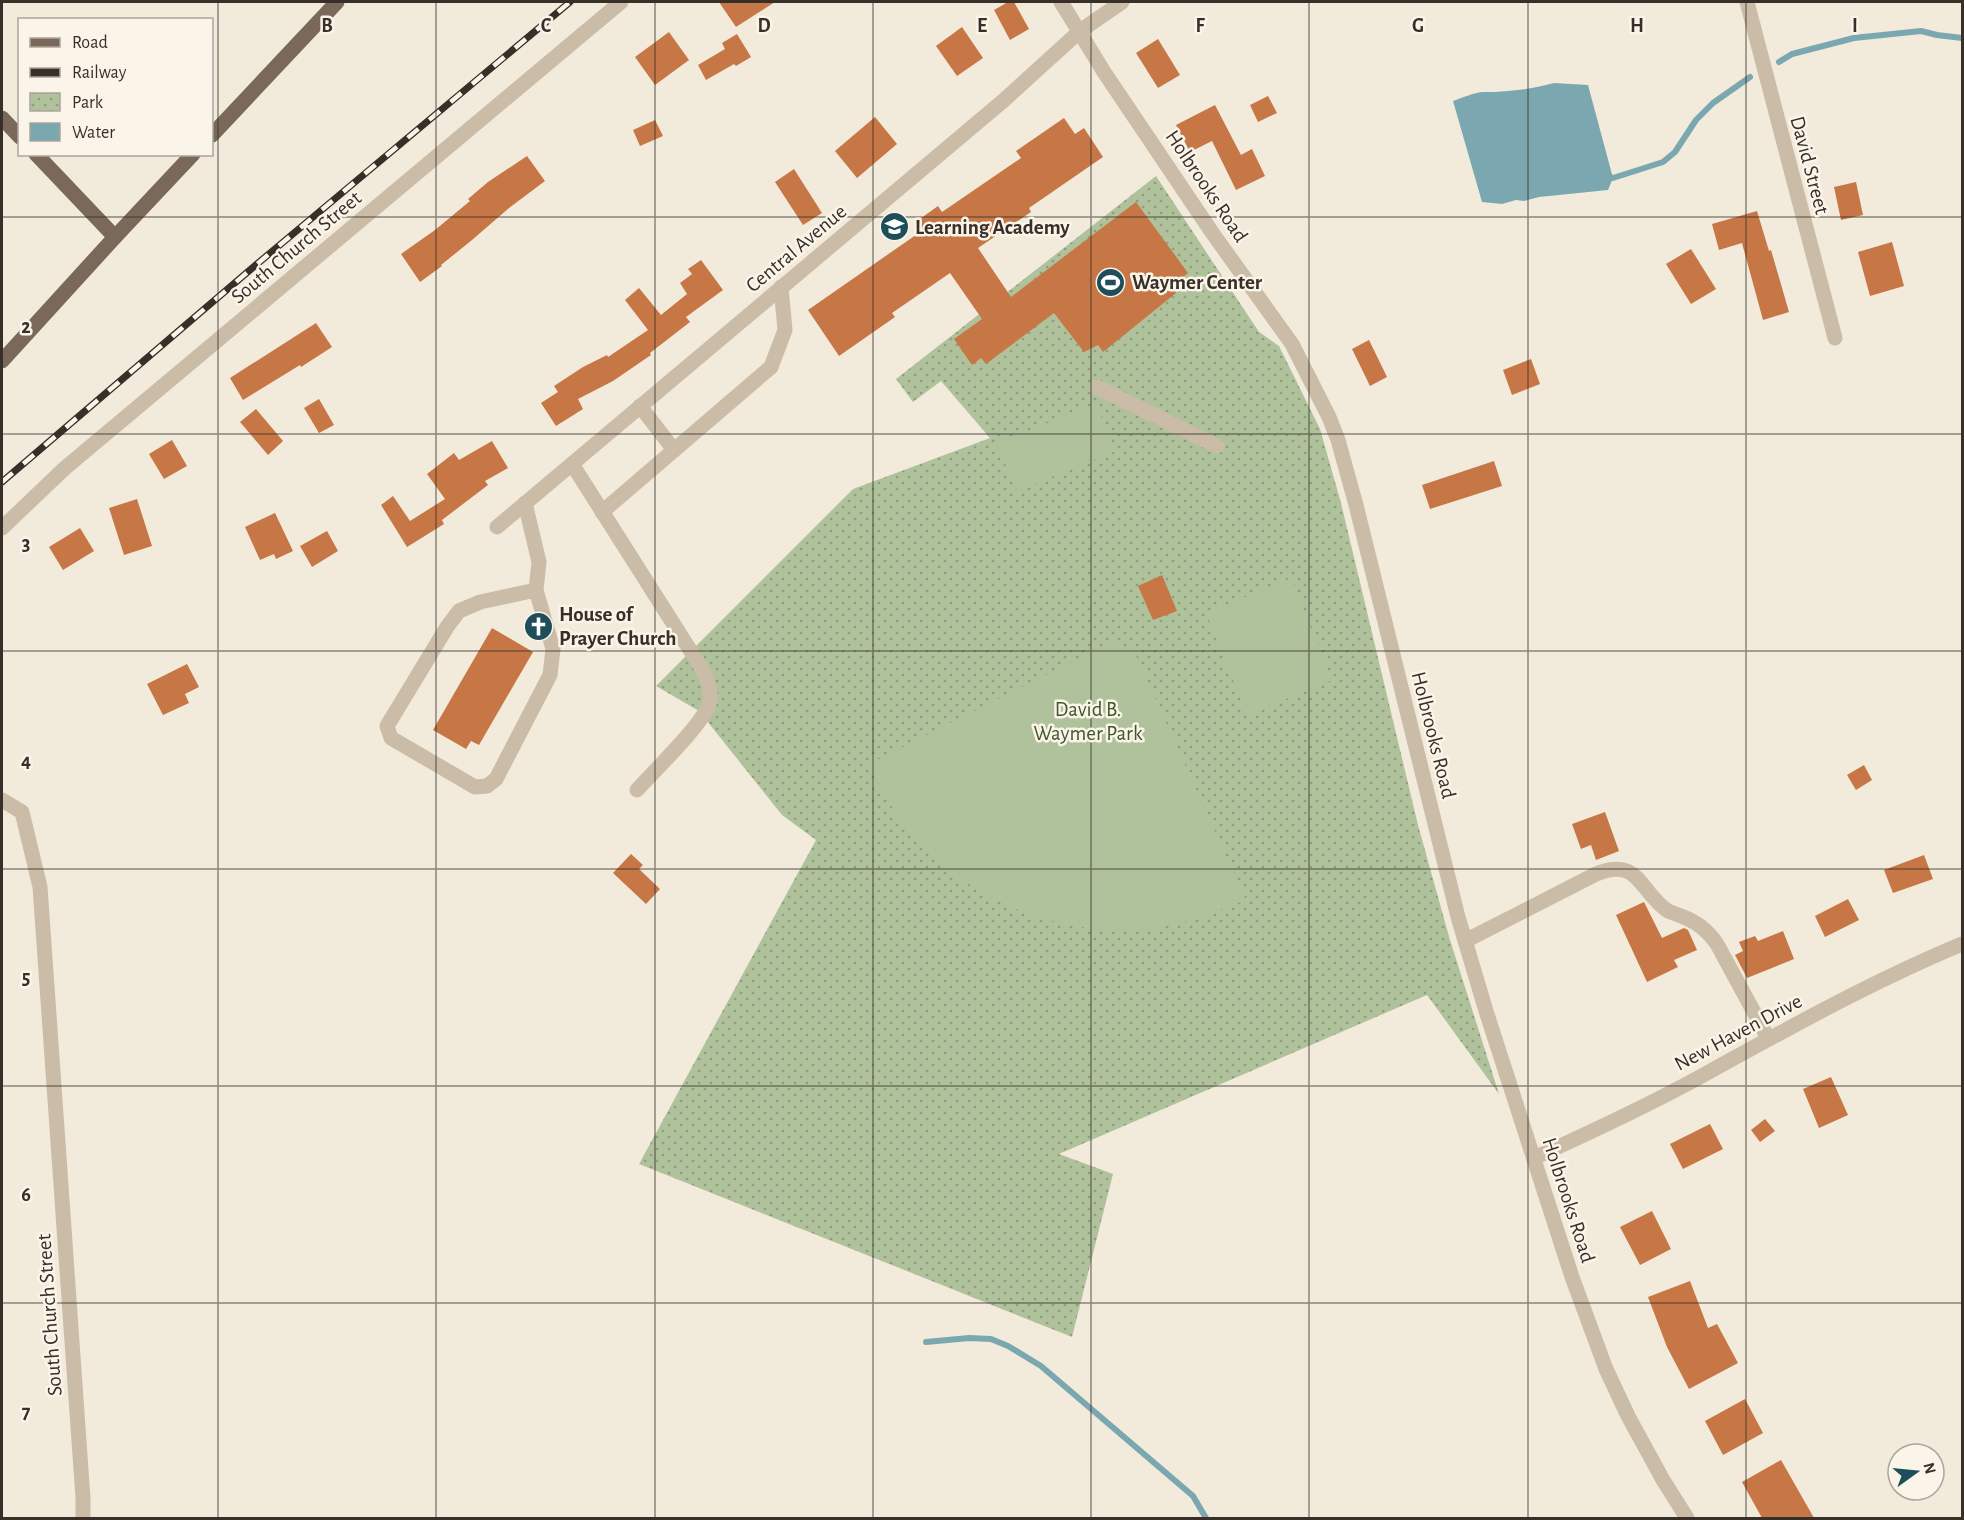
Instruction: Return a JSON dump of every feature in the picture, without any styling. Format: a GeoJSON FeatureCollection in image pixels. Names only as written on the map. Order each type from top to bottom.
{"type":"FeatureCollection","features":[{"type":"Feature","properties":{"kind":"main road"},"geometry":{"type":"LineString","coordinates":[[213,134],[337,2]]}},
{"type":"Feature","properties":{"kind":"main road"},"geometry":{"type":"LineString","coordinates":[[2,118],[18,135]]}},
{"type":"Feature","properties":{"kind":"main road"},"geometry":{"type":"LineString","coordinates":[[38,156],[115,237]]}},
{"type":"Feature","properties":{"kind":"main road"},"geometry":{"type":"LineString","coordinates":[[2,362],[191,156]]}},
{"type":"Feature","properties":{"kind":"street","name":"South Church Street"},"geometry":{"type":"LineString","coordinates":[[2,528],[65,468],[621,2]]}},
{"type":"Feature","properties":{"kind":"street","name":"Holbrooks Road"},"geometry":{"type":"LineString","coordinates":[[1061,2],[1104,72],[1211,231],[1292,344],[1329,417],[1338,440],[1356,505],[1465,941],[1533,1158],[1572,1277],[1606,1369],[1633,1425],[1687,1518]]}},
{"type":"Feature","properties":{"kind":"street","name":"Central Avenue"},"geometry":{"type":"LineString","coordinates":[[497,527],[1003,101],[1080,31],[1122,2]]}},
{"type":"Feature","properties":{"kind":"street","name":"David Street"},"geometry":{"type":"LineString","coordinates":[[1747,2],[1834,338]]}},
{"type":"Feature","properties":{"kind":"street"},"geometry":{"type":"LineString","coordinates":[[602,512],[771,367],[785,330],[781,287]]}},
{"type":"Feature","properties":{"kind":"street"},"geometry":{"type":"LineString","coordinates":[[1097,387],[1217,446]]}},
{"type":"Feature","properties":{"kind":"street"},"geometry":{"type":"LineString","coordinates":[[640,406],[674,450]]}},
{"type":"Feature","properties":{"kind":"street"},"geometry":{"type":"LineString","coordinates":[[572,464],[704,672],[710,687],[709,704],[696,725],[637,790]]}},
{"type":"Feature","properties":{"kind":"street"},"geometry":{"type":"LineString","coordinates":[[525,503],[539,562],[536,590],[553,649],[550,675],[496,779],[488,786],[475,787],[391,738],[387,726],[447,627],[459,612],[480,602],[536,590]]}},
{"type":"Feature","properties":{"kind":"street","name":"South Church Street"},"geometry":{"type":"LineString","coordinates":[[2,800],[22,812],[40,887],[83,1486],[83,1518]]}},
{"type":"Feature","properties":{"kind":"street"},"geometry":{"type":"LineString","coordinates":[[1465,941],[1596,874],[1608,869],[1620,868],[1630,872],[1669,911],[1700,924],[1709,932],[1718,944],[1768,1038]]}},
{"type":"Feature","properties":{"kind":"street","name":"New Haven Drive"},"geometry":{"type":"LineString","coordinates":[[1533,1158],[1696,1079],[1768,1038],[1914,964],[1962,944]]}},
{"type":"Feature","properties":{"kind":"green space","name":"David B. Waymer Park"},"geometry":{"type":"Polygon","coordinates":[[[1156,176],[1259,332],[1279,346],[1320,429],[1341,503],[1418,825],[1450,940],[1499,1094],[1427,995],[1059,1154],[1113,1174],[1072,1337],[639,1164],[816,840],[782,815],[699,711],[656,686],[853,489],[990,438],[941,381],[913,402],[896,379],[1156,176]]]}},
{"type":"Feature","properties":{"kind":"green space"},"geometry":{"type":"Polygon","coordinates":[[[1096,404],[1116,451],[1017,491],[996,443],[1096,404]]]}},
{"type":"Feature","properties":{"kind":"green space"},"geometry":{"type":"Polygon","coordinates":[[[1291,578],[1332,680],[1247,715],[1206,613],[1291,578]]]}},
{"type":"Feature","properties":{"kind":"green space"},"geometry":{"type":"Polygon","coordinates":[[[1113,641],[1134,651],[1246,900],[1167,926],[1127,930],[1086,928],[1047,920],[1009,906],[973,887],[941,863],[912,834],[880,788],[869,764],[1113,641]]]}},
{"type":"Feature","properties":{"kind":"water"},"geometry":{"type":"Polygon","coordinates":[[[1554,83],[1588,85],[1613,178],[1608,190],[1539,197],[1524,201],[1516,200],[1502,204],[1482,202],[1453,101],[1480,92],[1520,90],[1554,83]]]}},
{"type":"Feature","properties":{"kind":"building"},"geometry":{"type":"Polygon","coordinates":[[[719,2],[775,2],[736,27],[719,2]]]}},
{"type":"Feature","properties":{"kind":"building"},"geometry":{"type":"Polygon","coordinates":[[[1008,2],[1014,2],[1029,29],[1010,40],[994,10],[1008,2]]]}},
{"type":"Feature","properties":{"kind":"building"},"geometry":{"type":"Polygon","coordinates":[[[962,27],[983,58],[957,76],[936,46],[962,27]]]}},
{"type":"Feature","properties":{"kind":"building"},"geometry":{"type":"Polygon","coordinates":[[[669,32],[689,60],[655,85],[635,57],[669,32]]]}},
{"type":"Feature","properties":{"kind":"building"},"geometry":{"type":"Polygon","coordinates":[[[737,34],[751,57],[706,80],[698,65],[725,49],[722,43],[737,34]]]}},
{"type":"Feature","properties":{"kind":"building"},"geometry":{"type":"Polygon","coordinates":[[[1158,39],[1180,75],[1158,88],[1136,53],[1158,39]]]}},
{"type":"Feature","properties":{"kind":"building"},"geometry":{"type":"Polygon","coordinates":[[[1268,96],[1277,113],[1258,122],[1250,105],[1268,96]]]}},
{"type":"Feature","properties":{"kind":"building"},"geometry":{"type":"Polygon","coordinates":[[[1215,105],[1241,155],[1252,149],[1265,176],[1236,190],[1212,141],[1190,152],[1176,125],[1215,105]]]}},
{"type":"Feature","properties":{"kind":"building"},"geometry":{"type":"Polygon","coordinates":[[[875,117],[897,144],[857,178],[835,151],[875,117]]]}},
{"type":"Feature","properties":{"kind":"building"},"geometry":{"type":"Polygon","coordinates":[[[1064,118],[1075,134],[1084,128],[1103,157],[1029,208],[1031,212],[978,248],[1011,297],[1136,202],[1188,273],[1171,286],[1176,293],[1103,352],[1098,345],[1084,352],[1054,313],[986,364],[981,358],[972,365],[954,339],[982,319],[950,273],[892,313],[895,317],[839,356],[808,310],[923,230],[917,221],[938,206],[942,212],[1021,158],[1016,151],[1064,118]]]}},
{"type":"Feature","properties":{"kind":"building"},"geometry":{"type":"Polygon","coordinates":[[[655,120],[663,136],[640,146],[633,130],[655,120]]]}},
{"type":"Feature","properties":{"kind":"building"},"geometry":{"type":"Polygon","coordinates":[[[527,156],[545,181],[420,282],[401,254],[435,230],[470,201],[468,199],[488,182],[527,156]]]}},
{"type":"Feature","properties":{"kind":"building"},"geometry":{"type":"Polygon","coordinates":[[[794,169],[822,213],[803,225],[775,182],[794,169]]]}},
{"type":"Feature","properties":{"kind":"building"},"geometry":{"type":"Polygon","coordinates":[[[1856,182],[1863,215],[1841,220],[1834,187],[1856,182]]]}},
{"type":"Feature","properties":{"kind":"building"},"geometry":{"type":"Polygon","coordinates":[[[1757,211],[1789,312],[1763,320],[1742,243],[1719,250],[1712,224],[1757,211]]]}},
{"type":"Feature","properties":{"kind":"building"},"geometry":{"type":"Polygon","coordinates":[[[1892,242],[1904,286],[1870,296],[1858,252],[1892,242]]]}},
{"type":"Feature","properties":{"kind":"building"},"geometry":{"type":"Polygon","coordinates":[[[1691,249],[1716,289],[1691,304],[1666,264],[1691,249]]]}},
{"type":"Feature","properties":{"kind":"building"},"geometry":{"type":"Polygon","coordinates":[[[701,260],[723,290],[686,317],[690,322],[650,353],[651,355],[613,381],[578,399],[583,409],[556,426],[541,403],[558,392],[554,386],[583,367],[607,355],[608,357],[648,330],[625,300],[639,288],[661,315],[687,294],[680,283],[692,274],[688,269],[701,260]]]}},
{"type":"Feature","properties":{"kind":"building"},"geometry":{"type":"Polygon","coordinates":[[[316,323],[332,347],[243,400],[230,378],[316,323]]]}},
{"type":"Feature","properties":{"kind":"building"},"geometry":{"type":"Polygon","coordinates":[[[1369,340],[1387,377],[1370,386],[1352,349],[1369,340]]]}},
{"type":"Feature","properties":{"kind":"building"},"geometry":{"type":"Polygon","coordinates":[[[1531,359],[1540,384],[1512,395],[1503,370],[1531,359]]]}},
{"type":"Feature","properties":{"kind":"building"},"geometry":{"type":"Polygon","coordinates":[[[319,399],[334,425],[319,433],[304,408],[319,399]]]}},
{"type":"Feature","properties":{"kind":"building"},"geometry":{"type":"Polygon","coordinates":[[[256,409],[283,441],[268,455],[240,422],[256,409]]]}},
{"type":"Feature","properties":{"kind":"building"},"geometry":{"type":"Polygon","coordinates":[[[172,440],[187,466],[164,479],[149,454],[172,440]]]}},
{"type":"Feature","properties":{"kind":"building"},"geometry":{"type":"Polygon","coordinates":[[[492,441],[508,468],[485,481],[488,485],[442,520],[444,524],[407,547],[381,505],[393,496],[410,521],[445,499],[427,474],[454,453],[459,460],[492,441]]]}},
{"type":"Feature","properties":{"kind":"building"},"geometry":{"type":"Polygon","coordinates":[[[1494,461],[1502,486],[1430,509],[1422,485],[1494,461]]]}},
{"type":"Feature","properties":{"kind":"building"},"geometry":{"type":"Polygon","coordinates":[[[137,499],[152,546],[124,555],[109,508],[137,499]]]}},
{"type":"Feature","properties":{"kind":"building"},"geometry":{"type":"Polygon","coordinates":[[[275,513],[293,551],[276,559],[274,554],[260,560],[245,527],[275,513]]]}},
{"type":"Feature","properties":{"kind":"building"},"geometry":{"type":"Polygon","coordinates":[[[80,528],[94,551],[63,570],[49,547],[80,528]]]}},
{"type":"Feature","properties":{"kind":"building"},"geometry":{"type":"Polygon","coordinates":[[[327,531],[338,551],[312,567],[300,546],[327,531]]]}},
{"type":"Feature","properties":{"kind":"building"},"geometry":{"type":"Polygon","coordinates":[[[1162,575],[1177,611],[1153,620],[1138,586],[1162,575]]]}},
{"type":"Feature","properties":{"kind":"building"},"geometry":{"type":"Polygon","coordinates":[[[492,628],[533,652],[479,745],[471,741],[466,749],[433,730],[492,628]]]}},
{"type":"Feature","properties":{"kind":"building"},"geometry":{"type":"Polygon","coordinates":[[[187,664],[199,687],[185,694],[189,703],[163,715],[147,684],[187,664]]]}},
{"type":"Feature","properties":{"kind":"building"},"geometry":{"type":"Polygon","coordinates":[[[1864,765],[1872,780],[1856,790],[1847,775],[1864,765]]]}},
{"type":"Feature","properties":{"kind":"building"},"geometry":{"type":"Polygon","coordinates":[[[1605,812],[1619,851],[1596,860],[1591,845],[1581,849],[1572,824],[1605,812]]]}},
{"type":"Feature","properties":{"kind":"building"},"geometry":{"type":"Polygon","coordinates":[[[631,854],[643,865],[639,869],[660,889],[646,904],[613,873],[631,854]]]}},
{"type":"Feature","properties":{"kind":"building"},"geometry":{"type":"Polygon","coordinates":[[[1924,855],[1933,879],[1893,893],[1884,870],[1924,855]]]}},
{"type":"Feature","properties":{"kind":"building"},"geometry":{"type":"Polygon","coordinates":[[[1848,899],[1859,920],[1825,937],[1815,916],[1848,899]]]}},
{"type":"Feature","properties":{"kind":"building"},"geometry":{"type":"Polygon","coordinates":[[[1644,902],[1662,938],[1684,928],[1688,930],[1697,950],[1674,960],[1678,967],[1647,982],[1616,915],[1644,902]]]}},
{"type":"Feature","properties":{"kind":"building"},"geometry":{"type":"Polygon","coordinates":[[[1783,931],[1794,959],[1747,978],[1735,955],[1743,951],[1739,942],[1755,936],[1758,941],[1783,931]]]}},
{"type":"Feature","properties":{"kind":"building"},"geometry":{"type":"Polygon","coordinates":[[[1831,1077],[1848,1115],[1819,1128],[1803,1089],[1831,1077]]]}},
{"type":"Feature","properties":{"kind":"building"},"geometry":{"type":"Polygon","coordinates":[[[1765,1119],[1775,1131],[1760,1142],[1751,1130],[1765,1119]]]}},
{"type":"Feature","properties":{"kind":"building"},"geometry":{"type":"Polygon","coordinates":[[[1710,1124],[1723,1149],[1683,1169],[1670,1144],[1710,1124]]]}},
{"type":"Feature","properties":{"kind":"building"},"geometry":{"type":"Polygon","coordinates":[[[1652,1211],[1671,1249],[1640,1265],[1620,1227],[1652,1211]]]}},
{"type":"Feature","properties":{"kind":"building"},"geometry":{"type":"Polygon","coordinates":[[[1690,1281],[1708,1328],[1717,1324],[1738,1363],[1689,1389],[1667,1347],[1648,1297],[1690,1281]]]}},
{"type":"Feature","properties":{"kind":"building"},"geometry":{"type":"Polygon","coordinates":[[[1745,1399],[1763,1433],[1723,1455],[1705,1421],[1745,1399]]]}},
{"type":"Feature","properties":{"kind":"building"},"geometry":{"type":"Polygon","coordinates":[[[1781,1460],[1814,1518],[1762,1518],[1742,1482],[1781,1460]]]}},
{"type":"Feature","properties":{"kind":"waterway"},"geometry":{"type":"LineString","coordinates":[[1779,62],[1792,54],[1854,38],[1921,31],[1962,38]]}},
{"type":"Feature","properties":{"kind":"waterway"},"geometry":{"type":"LineString","coordinates":[[1606,175],[1613,178],[1663,162],[1675,152],[1696,120],[1713,103],[1750,77]]}},
{"type":"Feature","properties":{"kind":"waterway"},"geometry":{"type":"LineString","coordinates":[[926,1342],[969,1338],[991,1339],[1008,1346],[1041,1366],[1193,1496],[1206,1518]]}},
{"type":"Feature","properties":{"kind":"railway"},"geometry":{"type":"LineString","coordinates":[[2,482],[257,264],[570,2]]}},
{"type":"Feature","properties":{"kind":"place","name":"Learning Academy"},"geometry":{"type":"Point","coordinates":[894,227]}},
{"type":"Feature","properties":{"kind":"place","name":"Waymer Center"},"geometry":{"type":"Point","coordinates":[1111,282]}},
{"type":"Feature","properties":{"kind":"place","name":"House of Prayer Church"},"geometry":{"type":"Point","coordinates":[538,626]}}]}
